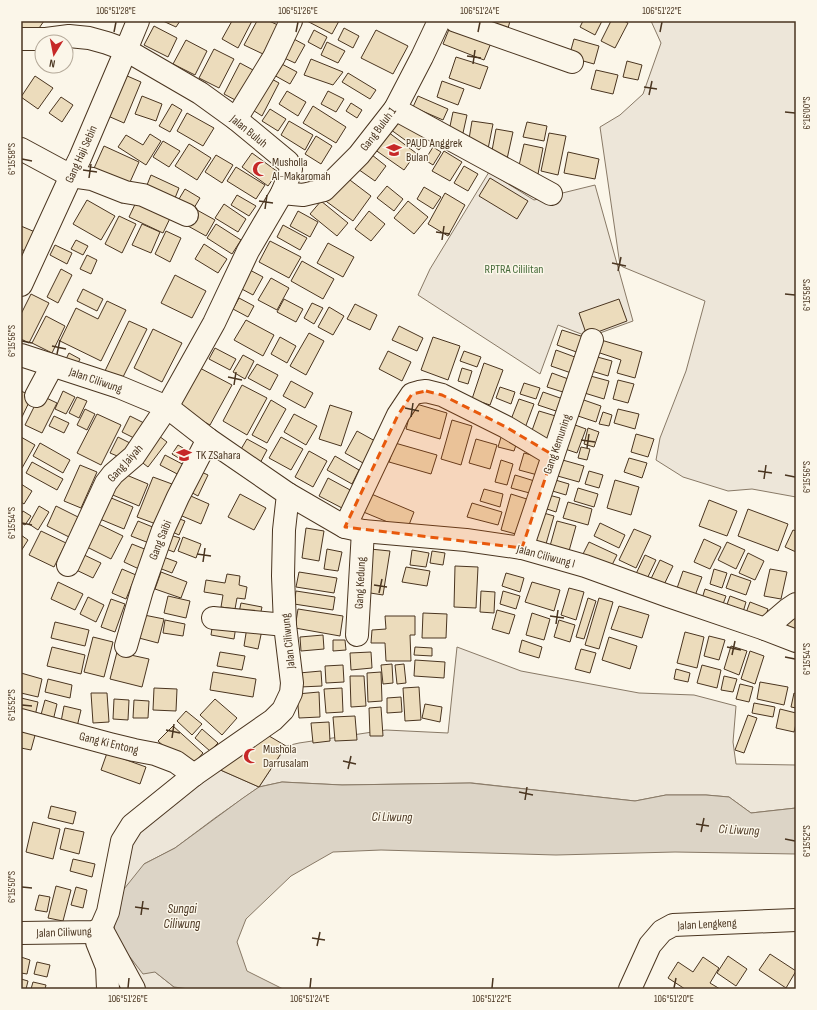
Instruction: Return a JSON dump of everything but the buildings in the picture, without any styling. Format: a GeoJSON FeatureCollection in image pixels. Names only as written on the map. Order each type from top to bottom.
{"type":"FeatureCollection","features":[{"type":"Feature","properties":{"kind":"street","name":"Gang Haji Sebin"},"geometry":{"type":"LineString","coordinates":[[21,286],[80,158],[138,21]]}},
{"type":"Feature","properties":{"kind":"street"},"geometry":{"type":"LineString","coordinates":[[236,119],[274,57],[291,21]]}},
{"type":"Feature","properties":{"kind":"street","name":"Gang Buluh 1"},"geometry":{"type":"LineString","coordinates":[[282,193],[303,196],[324,190],[359,155],[394,109],[419,63],[439,21]]}},
{"type":"Feature","properties":{"kind":"street"},"geometry":{"type":"LineString","coordinates":[[456,21],[572,62]]}},
{"type":"Feature","properties":{"kind":"street","name":"Jalan Buluh"},"geometry":{"type":"LineString","coordinates":[[21,40],[70,36],[89,38],[126,50],[200,94],[236,119],[288,162],[291,169],[282,193],[248,251],[214,323],[167,407]]}},
{"type":"Feature","properties":{"kind":"street"},"geometry":{"type":"LineString","coordinates":[[394,109],[551,194]]}},
{"type":"Feature","properties":{"kind":"street"},"geometry":{"type":"LineString","coordinates":[[21,149],[71,176],[92,179],[125,192],[143,195],[187,215]]}},
{"type":"Feature","properties":{"kind":"street","name":"Gang Kemuning"},"geometry":{"type":"LineString","coordinates":[[522,548],[592,340]]}},
{"type":"Feature","properties":{"kind":"street","name":"Jalan Ciliwung"},"geometry":{"type":"LineString","coordinates":[[21,356],[119,387],[167,407],[208,439],[288,494],[284,530],[283,576],[285,625],[292,683],[291,693],[283,710],[273,720],[194,775],[132,825],[122,841],[108,912],[97,930],[21,933]]}},
{"type":"Feature","properties":{"kind":"street"},"geometry":{"type":"LineString","coordinates":[[36,396],[52,366]]}},
{"type":"Feature","properties":{"kind":"street"},"geometry":{"type":"LineString","coordinates":[[354,529],[398,415],[412,394],[426,391],[442,395],[506,427],[553,455]]}},
{"type":"Feature","properties":{"kind":"street","name":"Gang Jaiyah"},"geometry":{"type":"LineString","coordinates":[[68,565],[106,483],[113,474],[134,456],[167,407]]}},
{"type":"Feature","properties":{"kind":"street","name":"Gang Saibi"},"geometry":{"type":"LineString","coordinates":[[126,646],[149,569],[163,530],[208,439]]}},
{"type":"Feature","properties":{"kind":"street","name":"Jalan Ciliwung I"},"geometry":{"type":"LineString","coordinates":[[288,494],[354,529],[466,540],[522,548],[585,566],[764,628],[796,641]]}},
{"type":"Feature","properties":{"kind":"street","name":"Gang Kedung"},"geometry":{"type":"LineString","coordinates":[[354,529],[357,635]]}},
{"type":"Feature","properties":{"kind":"street"},"geometry":{"type":"LineString","coordinates":[[764,628],[796,604]]}},
{"type":"Feature","properties":{"kind":"street"},"geometry":{"type":"LineString","coordinates":[[213,618],[285,625]]}},
{"type":"Feature","properties":{"kind":"street","name":"Gang Ki Entong"},"geometry":{"type":"LineString","coordinates":[[21,720],[128,749],[155,754],[176,762],[194,775]]}},
{"type":"Feature","properties":{"kind":"street","name":"Jalan Lengkeng"},"geometry":{"type":"LineString","coordinates":[[630,989],[650,944],[662,931],[673,925],[796,920]]}},
{"type":"Feature","properties":{"kind":"street"},"geometry":{"type":"LineString","coordinates":[[97,930],[106,967],[108,989]]}},
{"type":"Feature","properties":{"kind":"street"},"geometry":{"type":"LineString","coordinates":[[97,930],[134,989]]}},
{"type":"Feature","properties":{"kind":"highlighted area"},"geometry":{"type":"Polygon","coordinates":[[[426,391],[442,395],[506,427],[553,455],[522,548],[345,527],[398,415],[412,394],[426,391]]]}},
{"type":"Feature","properties":{"kind":"green space"},"geometry":{"type":"Polygon","coordinates":[[[651,21],[796,21],[796,497],[752,489],[728,491],[683,477],[656,460],[660,438],[686,371],[705,301],[620,265],[600,127],[620,115],[643,94],[661,43],[651,21]]]}},
{"type":"Feature","properties":{"kind":"green space","name":"RPTRA Cililitan"},"geometry":{"type":"Polygon","coordinates":[[[489,172],[534,200],[595,185],[633,321],[589,337],[558,325],[540,374],[418,295],[430,269],[489,172]]]}},
{"type":"Feature","properties":{"kind":"green space"},"geometry":{"type":"Polygon","coordinates":[[[457,647],[521,671],[639,693],[694,695],[736,706],[733,742],[736,764],[796,765],[796,808],[751,813],[729,797],[706,795],[666,795],[635,801],[472,783],[342,785],[282,782],[259,787],[286,746],[386,730],[448,733],[457,647]]]}},
{"type":"Feature","properties":{"kind":"green space"},"geometry":{"type":"Polygon","coordinates":[[[209,765],[259,787],[175,848],[144,864],[155,972],[174,987],[189,989],[107,989],[101,928],[122,841],[209,765]]]}},
{"type":"Feature","properties":{"kind":"water","name":"Sungai Ciliwung"},"geometry":{"type":"Polygon","coordinates":[[[282,782],[342,785],[470,783],[635,801],[666,795],[706,795],[729,797],[751,813],[796,808],[796,854],[675,852],[556,855],[381,850],[333,852],[291,876],[246,919],[237,942],[247,971],[283,989],[189,989],[174,987],[155,972],[143,974],[113,935],[120,894],[144,864],[175,848],[259,787],[282,782]]]}},
{"type":"Feature","properties":{"kind":"place","name":"PAUD Anggrek Bulan"},"geometry":{"type":"Point","coordinates":[394,150]}},
{"type":"Feature","properties":{"kind":"place","name":"Musholla Al-Makaromah"},"geometry":{"type":"Point","coordinates":[260,169]}},
{"type":"Feature","properties":{"kind":"place","name":"TK ZSahara"},"geometry":{"type":"Point","coordinates":[184,455]}},
{"type":"Feature","properties":{"kind":"place","name":"Mushola Darrusalam"},"geometry":{"type":"Point","coordinates":[251,756]}},
{"type":"Feature","properties":{"kind":"water label","name":"Ci Liwung"},"geometry":{"type":"Point","coordinates":[392,816]}},
{"type":"Feature","properties":{"kind":"water label","name":"Ci Liwung"},"geometry":{"type":"Point","coordinates":[739,829]}}]}
